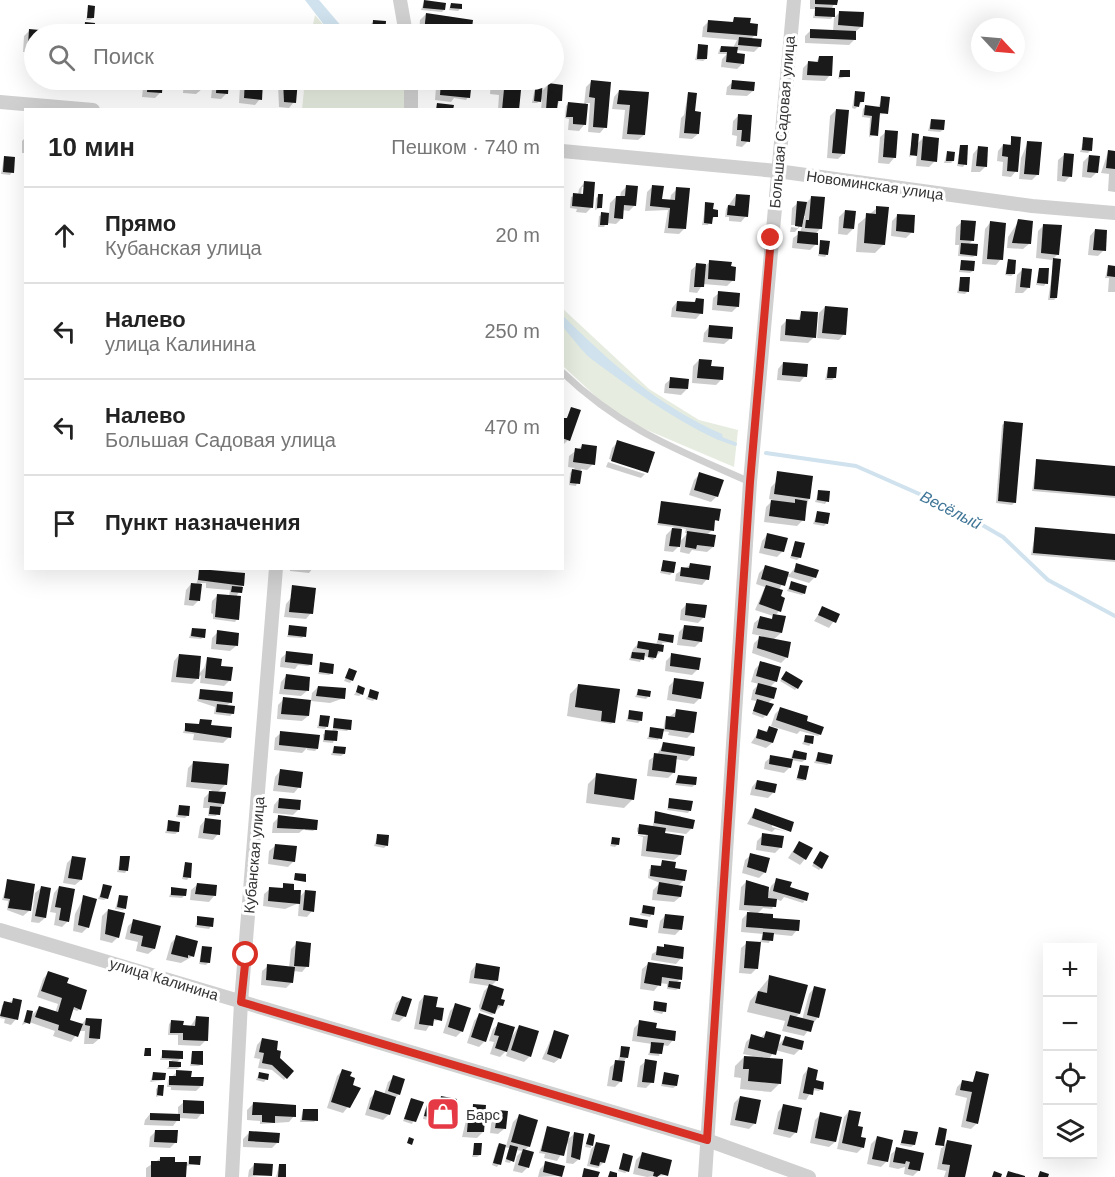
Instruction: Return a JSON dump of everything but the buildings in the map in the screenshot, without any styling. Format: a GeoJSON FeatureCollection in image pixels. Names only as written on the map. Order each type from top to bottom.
{"type":"FeatureCollection","features":[{"type":"Feature","properties":{"kind":"street"},"geometry":{"type":"LineString","coordinates":[[400,0],[404,24]]}},
{"type":"Feature","properties":{"kind":"street","name":"Большая Садовая улица"},"geometry":{"type":"LineString","coordinates":[[705,1177],[750,482],[794,0]]}},
{"type":"Feature","properties":{"kind":"street"},"geometry":{"type":"LineString","coordinates":[[411,90],[411,108]]}},
{"type":"Feature","properties":{"kind":"street"},"geometry":{"type":"LineString","coordinates":[[0,102],[70,108]]}},
{"type":"Feature","properties":{"kind":"street","name":"Новоминская улица"},"geometry":{"type":"LineString","coordinates":[[564,151],[777,171],[1032,206],[1115,213]]}},
{"type":"Feature","properties":{"kind":"street","name":"Кубанская улица"},"geometry":{"type":"LineString","coordinates":[[232,1177],[241,1002],[276,570]]}},
{"type":"Feature","properties":{"kind":"street","name":"улица Калинина"},"geometry":{"type":"LineString","coordinates":[[0,930],[707,1140],[809,1177]]}},
{"type":"Feature","properties":{"kind":"lane"},"geometry":{"type":"LineString","coordinates":[[564,374],[605,411],[636,430],[750,482]]}},
{"type":"Feature","properties":{"kind":"shaded area"},"geometry":{"type":"Polygon","coordinates":[[[315,15],[323,24],[313,24],[315,15]]]}},
{"type":"Feature","properties":{"kind":"shaded area"},"geometry":{"type":"Polygon","coordinates":[[[304,90],[407,90],[406,108],[302,108],[304,90]]]}},
{"type":"Feature","properties":{"kind":"shaded area"},"geometry":{"type":"Polygon","coordinates":[[[564,310],[649,389],[699,420],[738,430],[734,467],[640,427],[605,405],[564,367],[564,310]]]}},
{"type":"Feature","properties":{"kind":"water"},"geometry":{"type":"Polygon","coordinates":[[[305,0],[319,0],[339,24],[323,24],[305,0]]]}},
{"type":"Feature","properties":{"kind":"water"},"geometry":{"type":"Polygon","coordinates":[[[564,317],[637,382],[677,411],[722,434],[723,438],[718,440],[668,413],[590,358],[564,328],[564,317]]]}},
{"type":"Feature","properties":{"kind":"waterway","name":"Весёлый"},"geometry":{"type":"LineString","coordinates":[[719,438],[735,444]]}},
{"type":"Feature","properties":{"kind":"waterway","name":"Весёлый"},"geometry":{"type":"LineString","coordinates":[[766,453],[856,466],[958,511],[1003,537],[1048,580],[1115,616]]}},
{"type":"Feature","properties":{"kind":"place","name":"Барс"},"geometry":{"type":"Point","coordinates":[443,1114]}},
{"type":"Feature","properties":{"kind":"route"},"geometry":{"type":"LineString","coordinates":[[246,955],[241,1002],[707,1140],[750,482],[771,238]]}}]}
